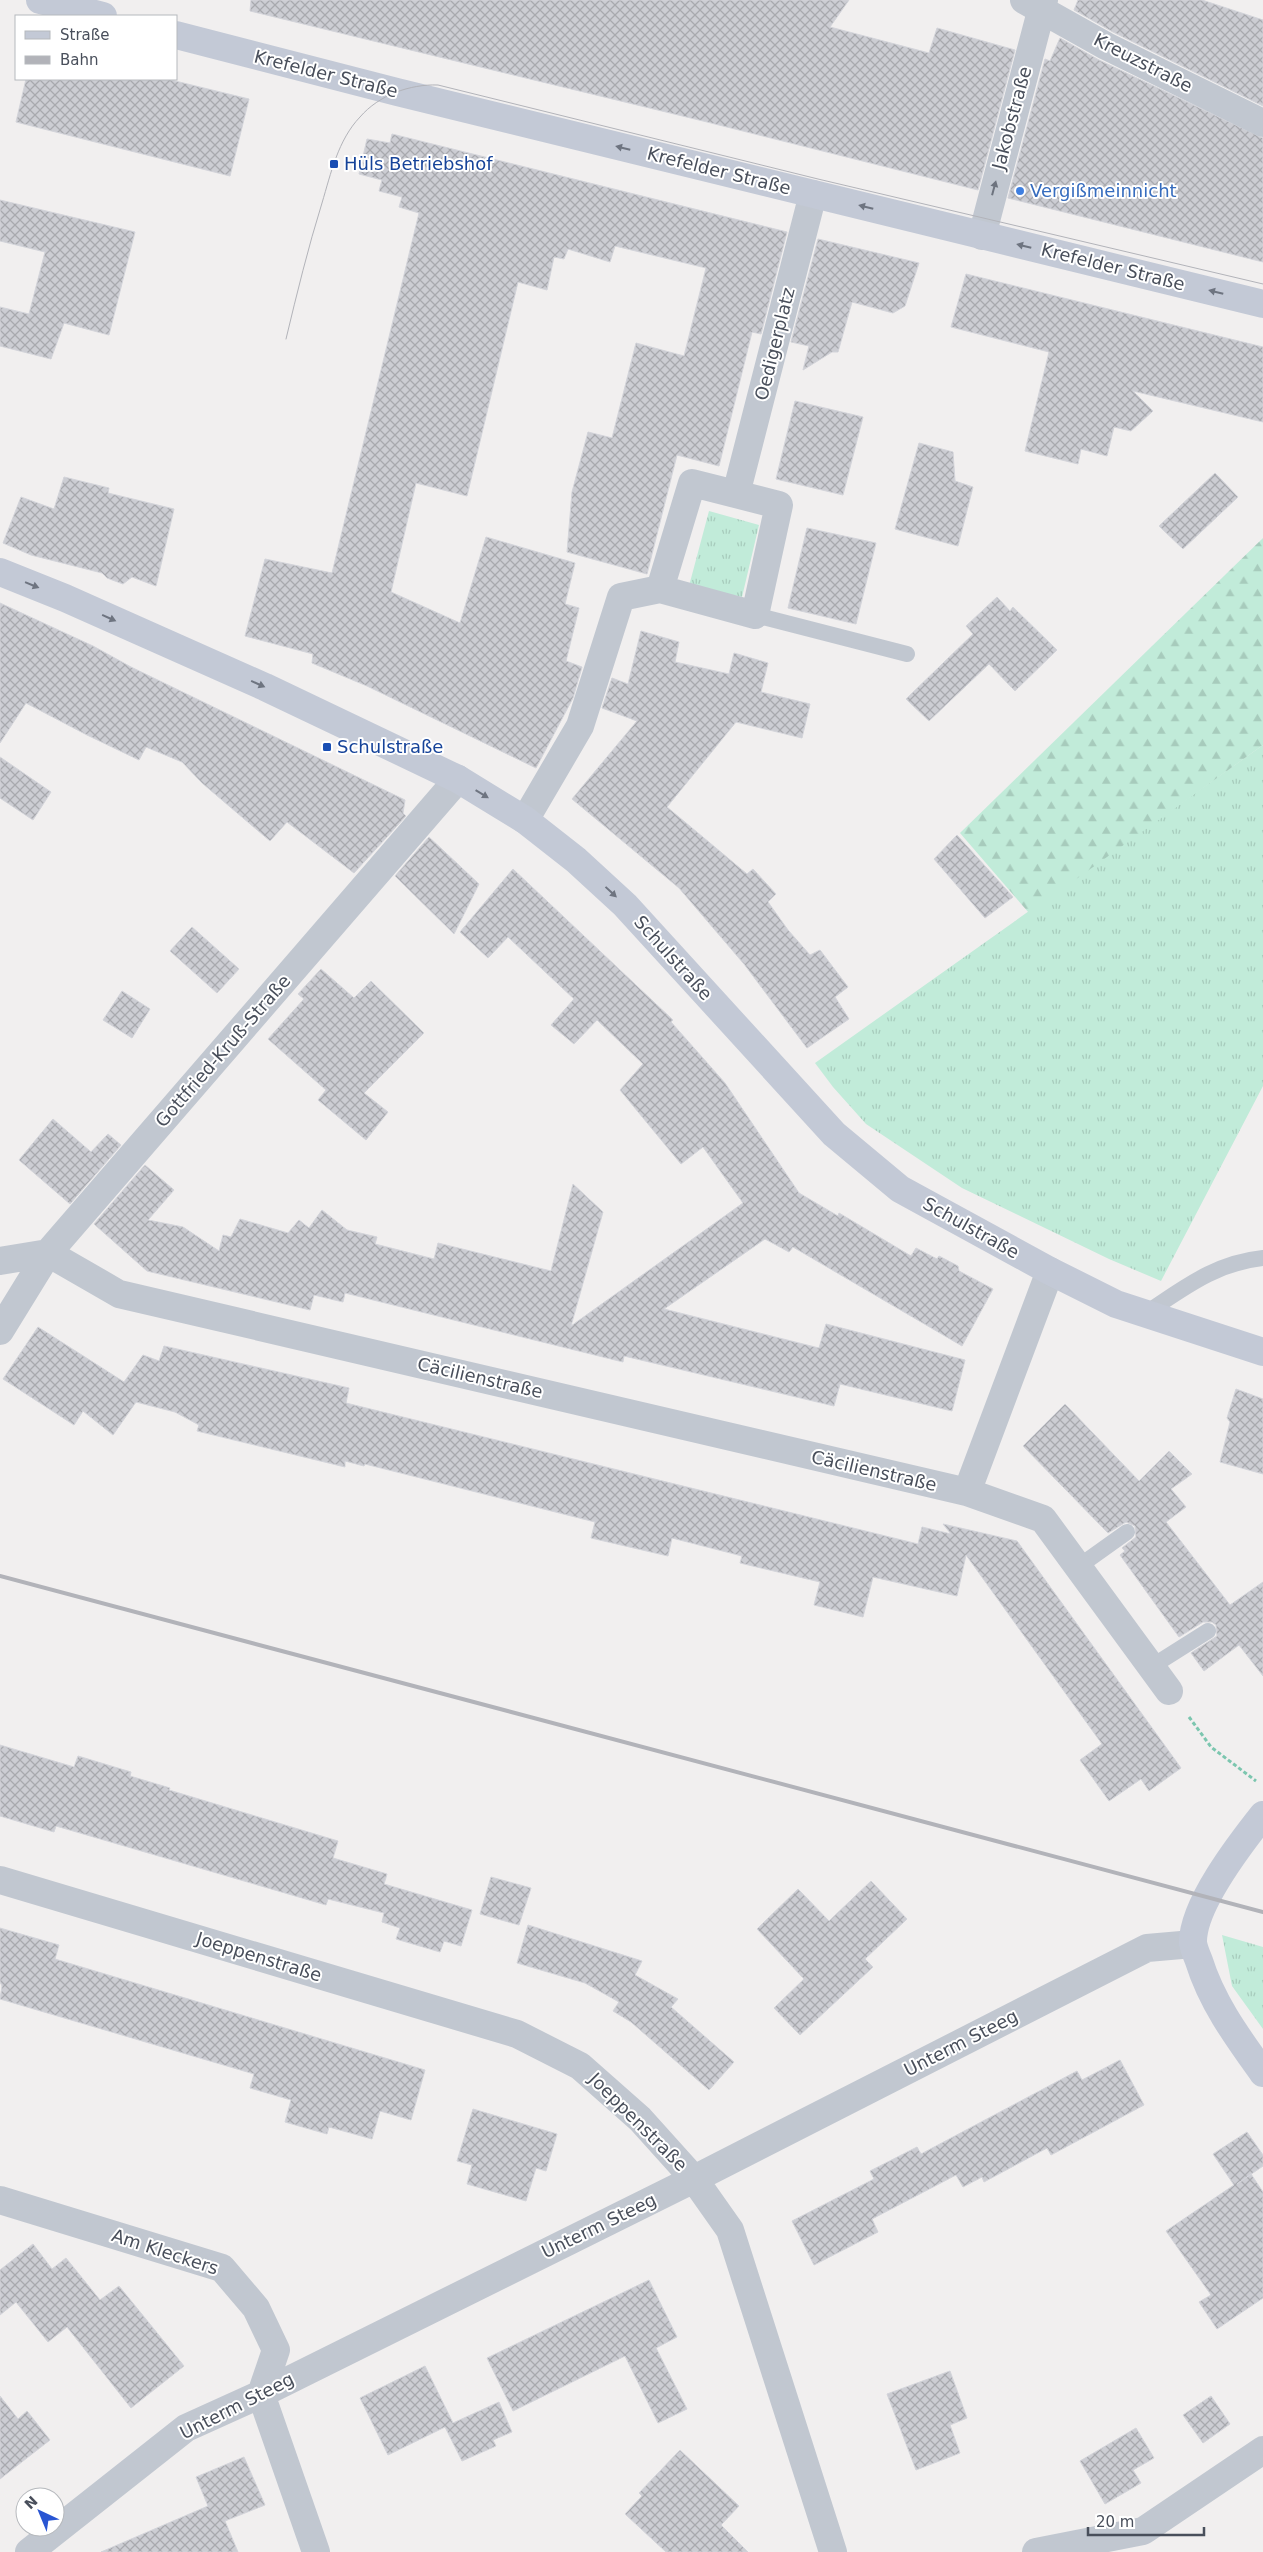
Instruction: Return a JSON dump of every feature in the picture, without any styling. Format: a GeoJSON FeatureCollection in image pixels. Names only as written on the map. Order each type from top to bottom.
{"type":"FeatureCollection","features":[{"type":"Feature","properties":{"kind":"street"},"geometry":{"type":"LineString","coordinates":[[40,0],[99,15]]}},
{"type":"Feature","properties":{"kind":"street","name":"Kreuzstraße"},"geometry":{"type":"LineString","coordinates":[[1036,3],[1106,46],[1263,123]]}},
{"type":"Feature","properties":{"kind":"street","name":"Jakobstraße"},"geometry":{"type":"LineString","coordinates":[[982,236],[1036,3]]}},
{"type":"Feature","properties":{"kind":"street","name":"Krefelder Straße"},"geometry":{"type":"LineString","coordinates":[[178,35],[1263,304]]}},
{"type":"Feature","properties":{"kind":"street","name":"Oedigerplatz"},"geometry":{"type":"LineString","coordinates":[[736,494],[813,194]]}},
{"type":"Feature","properties":{"kind":"street"},"geometry":{"type":"LineString","coordinates":[[525,820],[580,726],[621,597],[660,589],[755,615],[779,505],[692,483],[660,589]]}},
{"type":"Feature","properties":{"kind":"street","name":"Schulstraße"},"geometry":{"type":"LineString","coordinates":[[0,572],[65,598],[265,687],[458,779],[525,820],[576,860],[625,905],[834,1134],[900,1190],[1050,1271],[1116,1304],[1263,1352]]}},
{"type":"Feature","properties":{"kind":"street","name":"Gottfried-Kruß-Straße"},"geometry":{"type":"LineString","coordinates":[[0,1332],[48,1253],[458,779]]}},
{"type":"Feature","properties":{"kind":"street"},"geometry":{"type":"LineString","coordinates":[[0,1261],[48,1253]]}},
{"type":"Feature","properties":{"kind":"street","name":"Cäcilienstraße"},"geometry":{"type":"LineString","coordinates":[[48,1253],[119,1294],[968,1492],[1043,1519],[1169,1691]]}},
{"type":"Feature","properties":{"kind":"street"},"geometry":{"type":"LineString","coordinates":[[968,1492],[1050,1271]]}},
{"type":"Feature","properties":{"kind":"street"},"geometry":{"type":"LineString","coordinates":[[1263,1814],[1238,1846],[1207,1897],[1196,1919],[1193,1944],[1207,1986],[1237,2037],[1263,2073]]}},
{"type":"Feature","properties":{"kind":"street","name":"Joeppenstraße"},"geometry":{"type":"LineString","coordinates":[[0,1880],[517,2034],[580,2066],[640,2119],[694,2178],[730,2230],[833,2552]]}},
{"type":"Feature","properties":{"kind":"street","name":"Unterm Steeg"},"geometry":{"type":"LineString","coordinates":[[29,2552],[186,2428],[261,2394],[694,2178],[1147,1948],[1193,1944]]}},
{"type":"Feature","properties":{"kind":"street","name":"Am Kleckers"},"geometry":{"type":"LineString","coordinates":[[0,2200],[222,2268],[256,2308],[276,2350],[261,2394]]}},
{"type":"Feature","properties":{"kind":"street"},"geometry":{"type":"LineString","coordinates":[[261,2394],[316,2552]]}},
{"type":"Feature","properties":{"kind":"street"},"geometry":{"type":"LineString","coordinates":[[1036,2552],[1143,2532],[1263,2450]]}},
{"type":"Feature","properties":{"kind":"lane"},"geometry":{"type":"LineString","coordinates":[[755,615],[907,654]]}},
{"type":"Feature","properties":{"kind":"lane"},"geometry":{"type":"LineString","coordinates":[[1146,1313],[1198,1278],[1238,1261],[1263,1258]]}},
{"type":"Feature","properties":{"kind":"lane"},"geometry":{"type":"LineString","coordinates":[[1078,1567],[1127,1532]]}},
{"type":"Feature","properties":{"kind":"lane"},"geometry":{"type":"LineString","coordinates":[[1151,1667],[1208,1631]]}},
{"type":"Feature","properties":{"kind":"path"},"geometry":{"type":"LineString","coordinates":[[1169,1691],[1211,1747],[1263,1787]]}},
{"type":"Feature","properties":{"kind":"green space"},"geometry":{"type":"Polygon","coordinates":[[[709,511],[759,525],[742,597],[689,586],[709,511]]]}},
{"type":"Feature","properties":{"kind":"green space"},"geometry":{"type":"Polygon","coordinates":[[[1263,538],[1263,745],[1029,913],[960,833],[1263,538]]]}},
{"type":"Feature","properties":{"kind":"green space"},"geometry":{"type":"Polygon","coordinates":[[[1263,745],[1263,1086],[1161,1281],[1109,1259],[962,1188],[866,1124],[833,1087],[815,1063],[1263,745]]]}},
{"type":"Feature","properties":{"kind":"green space"},"geometry":{"type":"Polygon","coordinates":[[[1222,1935],[1263,1947],[1263,2029],[1232,1986],[1222,1935]]]}},
{"type":"Feature","properties":{"kind":"building"},"geometry":{"type":"Polygon","coordinates":[[[251,0],[849,0],[830,27],[929,53],[937,28],[1015,50],[978,190],[250,11],[251,0]]]}},
{"type":"Feature","properties":{"kind":"building"},"geometry":{"type":"Polygon","coordinates":[[[1078,0],[1202,0],[1263,20],[1263,106],[1113,32],[1074,10],[1078,0]]]}},
{"type":"Feature","properties":{"kind":"building"},"geometry":{"type":"Polygon","coordinates":[[[1060,38],[1099,60],[1263,138],[1263,262],[1008,198],[1045,59],[1050,61],[1060,38]]]}},
{"type":"Feature","properties":{"kind":"building"},"geometry":{"type":"Polygon","coordinates":[[[26,80],[171,80],[249,99],[230,176],[16,122],[26,80]]]}},
{"type":"Feature","properties":{"kind":"building"},"geometry":{"type":"Polygon","coordinates":[[[392,134],[787,232],[761,334],[752,332],[719,466],[677,455],[647,574],[567,552],[572,492],[588,432],[612,438],[636,343],[684,356],[706,268],[615,246],[610,262],[568,249],[564,259],[554,257],[547,290],[518,282],[467,496],[416,483],[391,592],[460,623],[486,537],[575,563],[565,604],[579,608],[566,661],[582,667],[573,698],[536,768],[367,686],[312,663],[313,654],[245,636],[265,559],[332,573],[419,213],[399,207],[402,197],[379,191],[382,180],[359,174],[367,139],[390,143],[392,134]]]}},
{"type":"Feature","properties":{"kind":"building"},"geometry":{"type":"Polygon","coordinates":[[[0,200],[135,232],[109,335],[64,323],[51,359],[0,346],[0,307],[29,314],[45,252],[0,241],[0,200]]]}},
{"type":"Feature","properties":{"kind":"building"},"geometry":{"type":"Polygon","coordinates":[[[818,239],[919,263],[905,306],[893,313],[852,302],[838,352],[832,352],[803,370],[809,346],[791,342],[818,239]]]}},
{"type":"Feature","properties":{"kind":"building"},"geometry":{"type":"Polygon","coordinates":[[[966,274],[1263,347],[1263,422],[1133,391],[1153,411],[1131,431],[1114,427],[1107,456],[1081,449],[1078,464],[1025,451],[1049,352],[951,327],[966,274]]]}},
{"type":"Feature","properties":{"kind":"building"},"geometry":{"type":"Polygon","coordinates":[[[795,401],[863,417],[843,495],[776,479],[795,401]]]}},
{"type":"Feature","properties":{"kind":"building"},"geometry":{"type":"Polygon","coordinates":[[[919,443],[953,452],[955,481],[973,487],[958,546],[895,529],[919,443]]]}},
{"type":"Feature","properties":{"kind":"building"},"geometry":{"type":"Polygon","coordinates":[[[1215,473],[1238,497],[1183,549],[1159,526],[1215,473]]]}},
{"type":"Feature","properties":{"kind":"building"},"geometry":{"type":"Polygon","coordinates":[[[64,477],[109,488],[108,493],[174,509],[156,586],[132,577],[123,584],[107,578],[102,573],[31,555],[3,543],[21,497],[54,509],[64,477]]]}},
{"type":"Feature","properties":{"kind":"building"},"geometry":{"type":"Polygon","coordinates":[[[807,528],[876,543],[856,624],[788,608],[807,528]]]}},
{"type":"Feature","properties":{"kind":"building"},"geometry":{"type":"Polygon","coordinates":[[[997,597],[1010,611],[1013,607],[1057,650],[1015,691],[989,664],[929,721],[906,699],[973,634],[966,626],[997,597]]]}},
{"type":"Feature","properties":{"kind":"building"},"geometry":{"type":"Polygon","coordinates":[[[0,603],[93,646],[131,667],[405,800],[403,813],[406,816],[354,873],[287,822],[270,841],[202,783],[182,762],[146,747],[139,760],[26,703],[0,743],[0,603]]]}},
{"type":"Feature","properties":{"kind":"building"},"geometry":{"type":"Polygon","coordinates":[[[641,631],[679,642],[675,662],[729,674],[734,653],[768,663],[761,692],[810,704],[802,738],[736,722],[667,807],[747,874],[753,869],[776,894],[768,902],[788,930],[810,955],[820,950],[848,987],[835,997],[849,1019],[807,1048],[744,964],[679,888],[572,799],[637,721],[602,708],[612,678],[628,684],[641,631]]]}},
{"type":"Feature","properties":{"kind":"building"},"geometry":{"type":"Polygon","coordinates":[[[0,757],[51,792],[33,820],[0,798],[0,757]]]}},
{"type":"Feature","properties":{"kind":"building"},"geometry":{"type":"Polygon","coordinates":[[[957,835],[1013,897],[985,918],[934,859],[957,835]]]}},
{"type":"Feature","properties":{"kind":"building"},"geometry":{"type":"Polygon","coordinates":[[[429,837],[479,884],[454,934],[395,876],[429,837]]]}},
{"type":"Feature","properties":{"kind":"building"},"geometry":{"type":"Polygon","coordinates":[[[513,869],[673,1020],[671,1022],[725,1083],[799,1193],[838,1216],[839,1213],[911,1256],[916,1248],[937,1259],[939,1256],[958,1266],[959,1271],[993,1289],[962,1346],[793,1247],[789,1252],[765,1239],[664,1309],[819,1348],[826,1324],[965,1360],[952,1411],[840,1384],[834,1406],[624,1356],[623,1362],[345,1293],[343,1302],[314,1295],[310,1310],[147,1271],[94,1224],[145,1165],[174,1190],[148,1220],[183,1227],[219,1251],[223,1235],[231,1237],[240,1219],[288,1233],[299,1220],[309,1228],[322,1210],[347,1230],[377,1237],[375,1244],[434,1259],[438,1243],[551,1271],[573,1184],[603,1212],[571,1326],[743,1203],[703,1147],[681,1164],[620,1090],[643,1064],[597,1020],[574,1044],[551,1025],[574,999],[508,937],[488,958],[460,932],[513,869]]]}},
{"type":"Feature","properties":{"kind":"building"},"geometry":{"type":"Polygon","coordinates":[[[192,927],[239,969],[217,993],[170,951],[192,927]]]}},
{"type":"Feature","properties":{"kind":"building"},"geometry":{"type":"Polygon","coordinates":[[[321,969],[354,998],[371,981],[424,1033],[364,1093],[388,1112],[366,1140],[318,1100],[326,1090],[268,1039],[304,999],[298,994],[321,969]]]}},
{"type":"Feature","properties":{"kind":"building"},"geometry":{"type":"Polygon","coordinates":[[[122,991],[150,1009],[132,1038],[103,1020],[122,991]]]}},
{"type":"Feature","properties":{"kind":"building"},"geometry":{"type":"Polygon","coordinates":[[[53,1119],[91,1152],[108,1134],[121,1145],[70,1204],[19,1160],[53,1119]]]}},
{"type":"Feature","properties":{"kind":"building"},"geometry":{"type":"Polygon","coordinates":[[[38,1327],[124,1382],[143,1355],[159,1361],[164,1346],[349,1388],[346,1403],[918,1544],[922,1527],[951,1534],[943,1524],[1017,1541],[1181,1768],[1149,1791],[1141,1779],[1109,1801],[1080,1760],[1102,1744],[966,1555],[957,1596],[873,1577],[863,1617],[814,1605],[820,1582],[740,1563],[742,1556],[672,1538],[668,1556],[591,1538],[595,1522],[365,1464],[364,1466],[345,1461],[345,1467],[197,1431],[199,1425],[175,1412],[136,1402],[113,1435],[83,1411],[74,1425],[3,1379],[38,1327]]]}},
{"type":"Feature","properties":{"kind":"building"},"geometry":{"type":"Polygon","coordinates":[[[1236,1389],[1263,1399],[1263,1474],[1220,1462],[1230,1422],[1227,1418],[1236,1389]]]}},
{"type":"Feature","properties":{"kind":"building"},"geometry":{"type":"Polygon","coordinates":[[[1065,1404],[1139,1481],[1169,1451],[1192,1474],[1171,1489],[1186,1507],[1166,1522],[1230,1605],[1263,1582],[1263,1676],[1239,1645],[1204,1671],[1191,1653],[1217,1636],[1216,1625],[1212,1622],[1203,1622],[1179,1637],[1120,1555],[1125,1551],[1122,1548],[1136,1537],[1135,1526],[1126,1522],[1108,1533],[1023,1446],[1065,1404]]]}},
{"type":"Feature","properties":{"kind":"building"},"geometry":{"type":"Polygon","coordinates":[[[0,1745],[74,1767],[78,1756],[131,1772],[130,1776],[170,1788],[169,1790],[338,1841],[333,1858],[387,1874],[384,1884],[472,1910],[461,1946],[444,1941],[440,1952],[396,1939],[400,1928],[382,1922],[384,1913],[328,1899],[326,1905],[56,1826],[54,1832],[0,1816],[0,1745]]]}},
{"type":"Feature","properties":{"kind":"building"},"geometry":{"type":"Polygon","coordinates":[[[491,1877],[531,1888],[519,1925],[480,1914],[491,1877]]]}},
{"type":"Feature","properties":{"kind":"building"},"geometry":{"type":"Polygon","coordinates":[[[871,1881],[907,1919],[865,1959],[873,1967],[800,2035],[774,2008],[804,1979],[757,1929],[798,1889],[829,1921],[871,1881]]]}},
{"type":"Feature","properties":{"kind":"building"},"geometry":{"type":"Polygon","coordinates":[[[528,1925],[642,1961],[635,1975],[678,1999],[671,2007],[734,2062],[709,2090],[631,2022],[613,2011],[619,2002],[585,1983],[517,1963],[528,1925]]]}},
{"type":"Feature","properties":{"kind":"building"},"geometry":{"type":"Polygon","coordinates":[[[0,1928],[59,1945],[55,1959],[425,2070],[411,2120],[380,2111],[372,2139],[329,2127],[327,2134],[285,2122],[291,2100],[250,2088],[254,2074],[0,1999],[2,1986],[0,1982],[0,1928]]]}},
{"type":"Feature","properties":{"kind":"building"},"geometry":{"type":"Polygon","coordinates":[[[1120,2060],[1144,2105],[1051,2155],[1047,2148],[984,2182],[982,2177],[963,2187],[956,2175],[872,2219],[878,2232],[814,2265],[792,2221],[874,2179],[870,2171],[917,2147],[921,2154],[1077,2071],[1082,2080],[1120,2060]]]}},
{"type":"Feature","properties":{"kind":"building"},"geometry":{"type":"Polygon","coordinates":[[[473,2109],[557,2134],[546,2171],[536,2168],[526,2201],[467,2184],[472,2165],[457,2161],[473,2109]]]}},
{"type":"Feature","properties":{"kind":"building"},"geometry":{"type":"Polygon","coordinates":[[[1247,2132],[1263,2155],[1263,2166],[1251,2174],[1263,2192],[1263,2298],[1217,2329],[1199,2302],[1211,2295],[1166,2231],[1234,2185],[1213,2154],[1247,2132]]]}},
{"type":"Feature","properties":{"kind":"building"},"geometry":{"type":"Polygon","coordinates":[[[33,2244],[52,2269],[66,2258],[100,2300],[119,2286],[184,2366],[131,2408],[67,2327],[48,2342],[16,2302],[0,2315],[0,2270],[33,2244]]]}},
{"type":"Feature","properties":{"kind":"building"},"geometry":{"type":"Polygon","coordinates":[[[649,2280],[677,2337],[656,2348],[687,2409],[658,2423],[625,2356],[513,2411],[487,2358],[649,2280]]]}},
{"type":"Feature","properties":{"kind":"building"},"geometry":{"type":"Polygon","coordinates":[[[425,2366],[453,2423],[499,2402],[512,2432],[493,2440],[496,2446],[462,2461],[445,2427],[388,2455],[360,2398],[425,2366]]]}},
{"type":"Feature","properties":{"kind":"building"},"geometry":{"type":"Polygon","coordinates":[[[950,2371],[967,2418],[950,2425],[960,2453],[916,2470],[887,2394],[950,2371]]]}},
{"type":"Feature","properties":{"kind":"building"},"geometry":{"type":"Polygon","coordinates":[[[0,2396],[18,2419],[27,2411],[50,2440],[0,2479],[0,2396]]]}},
{"type":"Feature","properties":{"kind":"building"},"geometry":{"type":"Polygon","coordinates":[[[1211,2396],[1230,2424],[1203,2443],[1183,2415],[1211,2396]]]}},
{"type":"Feature","properties":{"kind":"building"},"geometry":{"type":"Polygon","coordinates":[[[1136,2428],[1154,2458],[1133,2470],[1141,2483],[1105,2504],[1080,2461],[1136,2428]]]}},
{"type":"Feature","properties":{"kind":"building"},"geometry":{"type":"Polygon","coordinates":[[[680,2450],[739,2506],[721,2525],[748,2552],[666,2552],[625,2514],[642,2496],[639,2493],[680,2450]]]}},
{"type":"Feature","properties":{"kind":"building"},"geometry":{"type":"Polygon","coordinates":[[[244,2457],[265,2505],[225,2521],[238,2552],[101,2552],[208,2506],[196,2477],[244,2457]]]}},
{"type":"Feature","properties":{"kind":"tram line"},"geometry":{"type":"LineString","coordinates":[[286,339],[332,169],[346,136],[360,117],[376,103],[396,92],[427,85],[438,85],[818,179],[1263,284]]}},
{"type":"Feature","properties":{"kind":"railway"},"geometry":{"type":"LineString","coordinates":[[0,1576],[1263,1912]]}},
{"type":"Feature","properties":{"kind":"place","name":"Hüls Betriebshof"},"geometry":{"type":"Point","coordinates":[334,164]}},
{"type":"Feature","properties":{"kind":"place","name":"Vergißmeinnicht"},"geometry":{"type":"Point","coordinates":[1020,191]}},
{"type":"Feature","properties":{"kind":"place","name":"Schulstraße"},"geometry":{"type":"Point","coordinates":[327,747]}}]}
